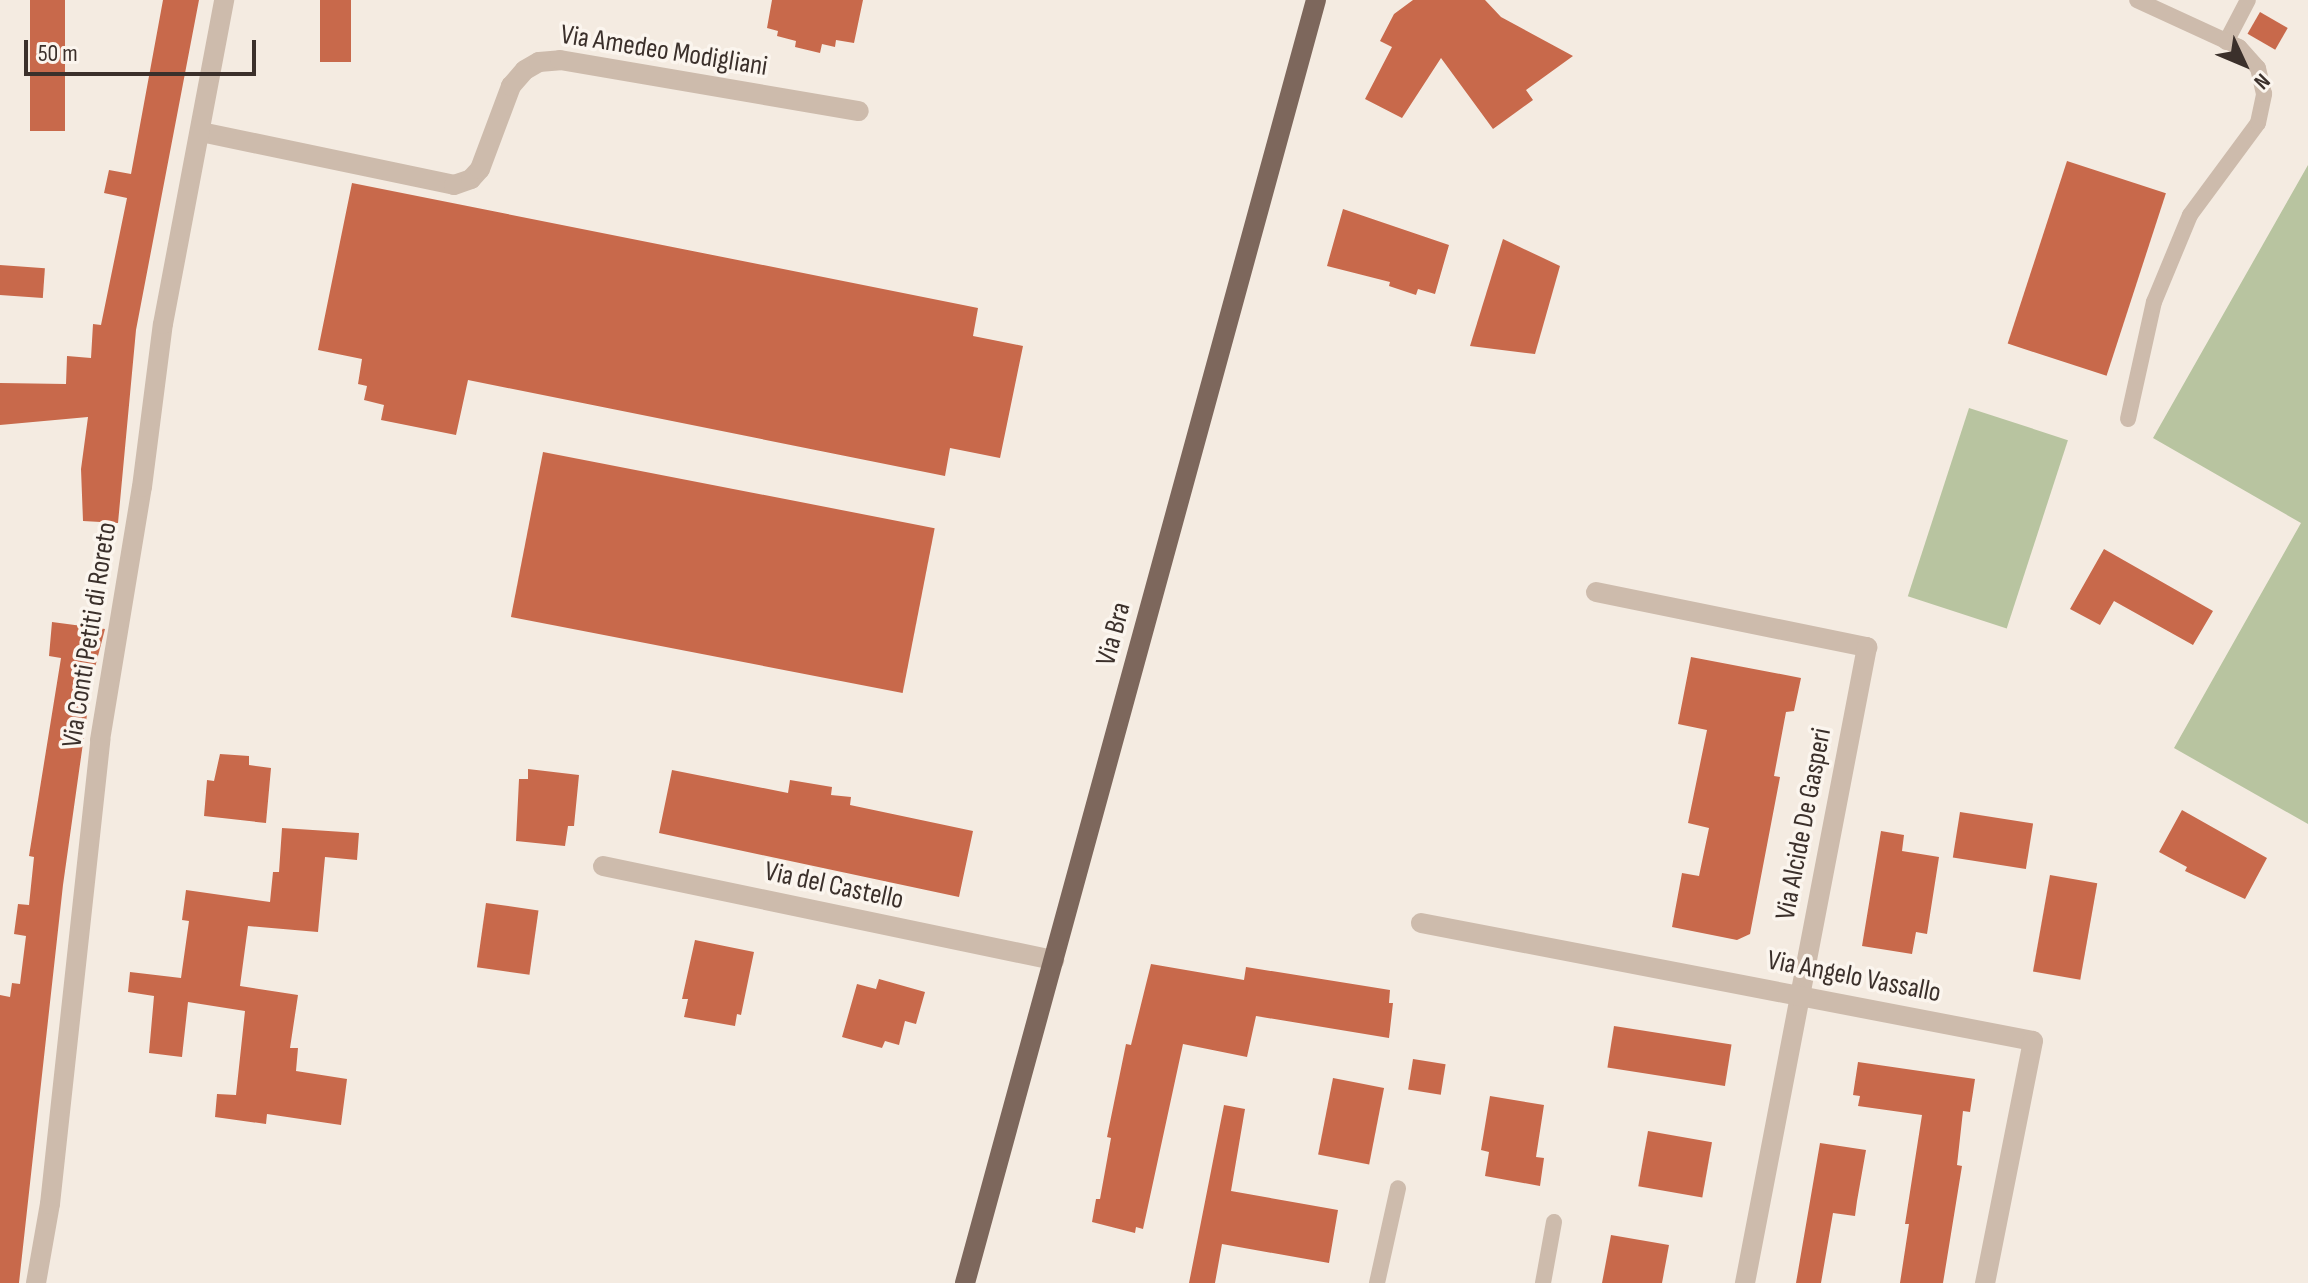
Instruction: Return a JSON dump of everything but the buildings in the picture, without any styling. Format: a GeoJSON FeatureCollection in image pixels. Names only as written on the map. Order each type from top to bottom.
{"type":"FeatureCollection","features":[{"type":"Feature","properties":{"kind":"main road","name":"Via Bra"},"geometry":{"type":"LineString","coordinates":[[965,1283],[1316,0]]}},
{"type":"Feature","properties":{"kind":"street","name":"Via Conti Petiti di Roreto"},"geometry":{"type":"LineString","coordinates":[[36,1283],[50,1204],[100,740],[142,487],[163,324],[224,0]]}},
{"type":"Feature","properties":{"kind":"street","name":"Via Amedeo Modigliani"},"geometry":{"type":"LineString","coordinates":[[201,132],[454,185],[471,179],[480,169],[511,86],[539,62],[560,60],[859,111]]}},
{"type":"Feature","properties":{"kind":"street","name":"Via Alcide De Gasperi"},"geometry":{"type":"LineString","coordinates":[[1596,592],[1867,647],[1745,1283]]}},
{"type":"Feature","properties":{"kind":"street","name":"Via del Castello"},"geometry":{"type":"LineString","coordinates":[[603,866],[1054,960]]}},
{"type":"Feature","properties":{"kind":"street","name":"Via Angelo Vassallo"},"geometry":{"type":"LineString","coordinates":[[1421,923],[2033,1041],[1985,1283]]}},
{"type":"Feature","properties":{"kind":"lane"},"geometry":{"type":"LineString","coordinates":[[2128,419],[2154,302],[2190,215],[2248,138],[2262,112],[2263,83],[2258,68],[2239,47],[2137,0]]}},
{"type":"Feature","properties":{"kind":"lane"},"geometry":{"type":"LineString","coordinates":[[2226,42],[2248,0]]}},
{"type":"Feature","properties":{"kind":"lane"},"geometry":{"type":"LineString","coordinates":[[1377,1283],[1398,1188]]}},
{"type":"Feature","properties":{"kind":"lane"},"geometry":{"type":"LineString","coordinates":[[1543,1283],[1554,1222]]}},
{"type":"Feature","properties":{"kind":"green space"},"geometry":{"type":"Polygon","coordinates":[[[2308,165],[2308,824],[2174,748],[2301,523],[2153,438],[2308,165]]]}},
{"type":"Feature","properties":{"kind":"green space"},"geometry":{"type":"Polygon","coordinates":[[[1969,408],[2068,440],[2007,628],[1908,596],[1969,408]]]}}]}
